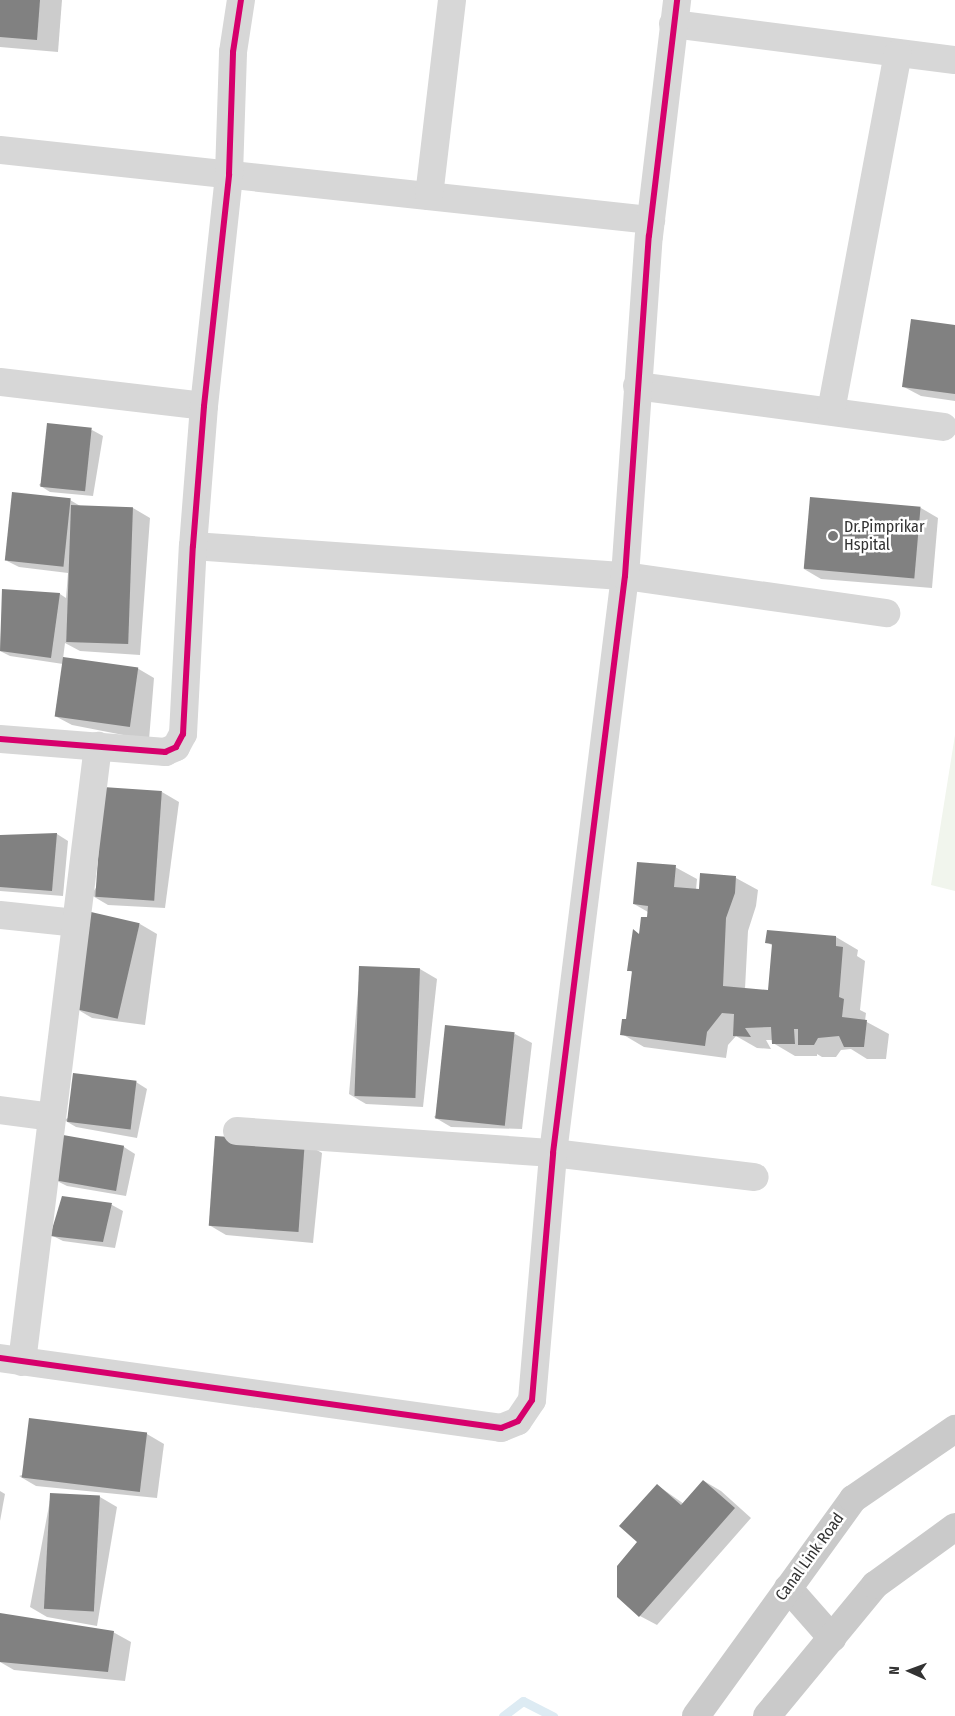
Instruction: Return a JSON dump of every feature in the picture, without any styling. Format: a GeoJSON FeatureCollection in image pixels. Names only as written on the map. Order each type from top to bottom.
{"type":"FeatureCollection","features":[{"type":"Feature","properties":{"kind":"main road","name":"Canal Link Road"},"geometry":{"type":"LineString","coordinates":[[696,1716],[853,1499],[955,1429]]}},
{"type":"Feature","properties":{"kind":"main road"},"geometry":{"type":"LineString","coordinates":[[767,1716],[875,1585],[955,1527]]}},
{"type":"Feature","properties":{"kind":"main road"},"geometry":{"type":"LineString","coordinates":[[788,1588],[832,1638]]}},
{"type":"Feature","properties":{"kind":"street"},"geometry":{"type":"LineString","coordinates":[[0,740],[165,752],[176,747],[183,734],[193,546],[204,406],[229,174],[233,52],[241,0]]}},
{"type":"Feature","properties":{"kind":"street"},"geometry":{"type":"LineString","coordinates":[[429,196],[452,0]]}},
{"type":"Feature","properties":{"kind":"street"},"geometry":{"type":"LineString","coordinates":[[98,746],[52,1116],[11,1360],[501,1428],[518,1421],[532,1400],[553,1153],[625,576],[637,386],[651,220],[675,12],[898,53],[955,60]]}},
{"type":"Feature","properties":{"kind":"street"},"geometry":{"type":"LineString","coordinates":[[831,411],[898,53]]}},
{"type":"Feature","properties":{"kind":"street"},"geometry":{"type":"LineString","coordinates":[[0,150],[651,220]]}},
{"type":"Feature","properties":{"kind":"street"},"geometry":{"type":"LineString","coordinates":[[0,382],[204,406]]}},
{"type":"Feature","properties":{"kind":"street"},"geometry":{"type":"LineString","coordinates":[[637,386],[943,427]]}},
{"type":"Feature","properties":{"kind":"street"},"geometry":{"type":"LineString","coordinates":[[193,546],[625,576],[886,613]]}},
{"type":"Feature","properties":{"kind":"street"},"geometry":{"type":"LineString","coordinates":[[0,915],[76,923]]}},
{"type":"Feature","properties":{"kind":"street"},"geometry":{"type":"LineString","coordinates":[[0,1110],[52,1116]]}},
{"type":"Feature","properties":{"kind":"street"},"geometry":{"type":"LineString","coordinates":[[238,1131],[553,1153],[755,1177]]}},
{"type":"Feature","properties":{"kind":"shaded area"},"geometry":{"type":"Polygon","coordinates":[[[955,735],[955,891],[931,885],[955,735]]]}},
{"type":"Feature","properties":{"kind":"building"},"geometry":{"type":"Polygon","coordinates":[[[0,0],[40,0],[37,40],[0,37],[0,0]]]}},
{"type":"Feature","properties":{"kind":"building"},"geometry":{"type":"Polygon","coordinates":[[[911,319],[955,325],[955,394],[902,387],[911,319]]]}},
{"type":"Feature","properties":{"kind":"building"},"geometry":{"type":"Polygon","coordinates":[[[47,423],[92,428],[85,491],[40,487],[47,423]]]}},
{"type":"Feature","properties":{"kind":"building"},"geometry":{"type":"Polygon","coordinates":[[[12,492],[71,498],[63,567],[5,561],[12,492]]]}},
{"type":"Feature","properties":{"kind":"building"},"geometry":{"type":"Polygon","coordinates":[[[810,497],[921,507],[914,578],[804,569],[810,497]]]}},
{"type":"Feature","properties":{"kind":"building"},"geometry":{"type":"Polygon","coordinates":[[[71,505],[133,507],[128,644],[66,642],[71,505]]]}},
{"type":"Feature","properties":{"kind":"building"},"geometry":{"type":"Polygon","coordinates":[[[2,589],[60,593],[51,658],[0,651],[2,589]]]}},
{"type":"Feature","properties":{"kind":"building"},"geometry":{"type":"Polygon","coordinates":[[[63,657],[138,668],[130,727],[55,716],[63,657]]]}},
{"type":"Feature","properties":{"kind":"building"},"geometry":{"type":"Polygon","coordinates":[[[103,787],[162,791],[154,901],[95,897],[103,787]]]}},
{"type":"Feature","properties":{"kind":"building"},"geometry":{"type":"Polygon","coordinates":[[[57,833],[52,891],[0,887],[0,835],[57,833]]]}},
{"type":"Feature","properties":{"kind":"building"},"geometry":{"type":"Polygon","coordinates":[[[637,862],[676,865],[674,887],[699,889],[700,873],[736,876],[735,893],[726,918],[723,986],[768,990],[772,944],[765,943],[767,930],[836,936],[836,946],[843,947],[839,997],[844,999],[842,1017],[867,1020],[864,1047],[844,1047],[839,1036],[818,1038],[814,1045],[798,1045],[798,1029],[794,1029],[795,1044],[772,1044],[771,1027],[745,1028],[751,1037],[733,1036],[734,1014],[722,1013],[707,1032],[705,1046],[620,1035],[622,1019],[626,1019],[632,971],[627,971],[633,929],[639,934],[641,917],[647,917],[648,906],[633,904],[637,862]]]}},
{"type":"Feature","properties":{"kind":"building"},"geometry":{"type":"Polygon","coordinates":[[[91,912],[140,923],[118,1019],[69,1007],[91,912]]]}},
{"type":"Feature","properties":{"kind":"building"},"geometry":{"type":"Polygon","coordinates":[[[359,966],[420,968],[415,1098],[354,1096],[359,966]]]}},
{"type":"Feature","properties":{"kind":"building"},"geometry":{"type":"Polygon","coordinates":[[[445,1025],[515,1032],[505,1126],[435,1118],[445,1025]]]}},
{"type":"Feature","properties":{"kind":"building"},"geometry":{"type":"Polygon","coordinates":[[[73,1073],[137,1081],[131,1129],[67,1122],[73,1073]]]}},
{"type":"Feature","properties":{"kind":"building"},"geometry":{"type":"Polygon","coordinates":[[[63,1135],[124,1146],[116,1191],[55,1180],[63,1135]]]}},
{"type":"Feature","properties":{"kind":"building"},"geometry":{"type":"Polygon","coordinates":[[[215,1136],[305,1142],[299,1232],[209,1226],[215,1136]]]}},
{"type":"Feature","properties":{"kind":"building"},"geometry":{"type":"Polygon","coordinates":[[[62,1196],[112,1203],[103,1242],[50,1236],[62,1196]]]}},
{"type":"Feature","properties":{"kind":"building"},"geometry":{"type":"Polygon","coordinates":[[[29,1418],[147,1433],[140,1492],[22,1478],[29,1418]]]}},
{"type":"Feature","properties":{"kind":"building"},"geometry":{"type":"Polygon","coordinates":[[[703,1480],[735,1508],[639,1617],[617,1597],[617,1566],[637,1542],[619,1526],[657,1484],[681,1505],[703,1480]]]}},
{"type":"Feature","properties":{"kind":"building"},"geometry":{"type":"Polygon","coordinates":[[[50,1493],[100,1496],[94,1611],[44,1609],[50,1493]]]}},
{"type":"Feature","properties":{"kind":"building"},"geometry":{"type":"Polygon","coordinates":[[[0,1613],[114,1631],[108,1672],[0,1662],[0,1613]]]}},
{"type":"Feature","properties":{"kind":"waterway"},"geometry":{"type":"LineString","coordinates":[[503,1716],[523,1701],[553,1716]]}},
{"type":"Feature","properties":{"kind":"cycle path"},"geometry":{"type":"LineString","coordinates":[[0,739],[165,752],[176,747],[183,734],[193,546],[204,406],[229,174],[233,52],[241,0]]}},
{"type":"Feature","properties":{"kind":"cycle path"},"geometry":{"type":"LineString","coordinates":[[0,1358],[501,1428],[518,1421],[532,1400],[553,1153],[625,576],[649,236],[677,0]]}},
{"type":"Feature","properties":{"kind":"place","name":"Dr.Pimprikar Hspital"},"geometry":{"type":"Point","coordinates":[833,536]}}]}
